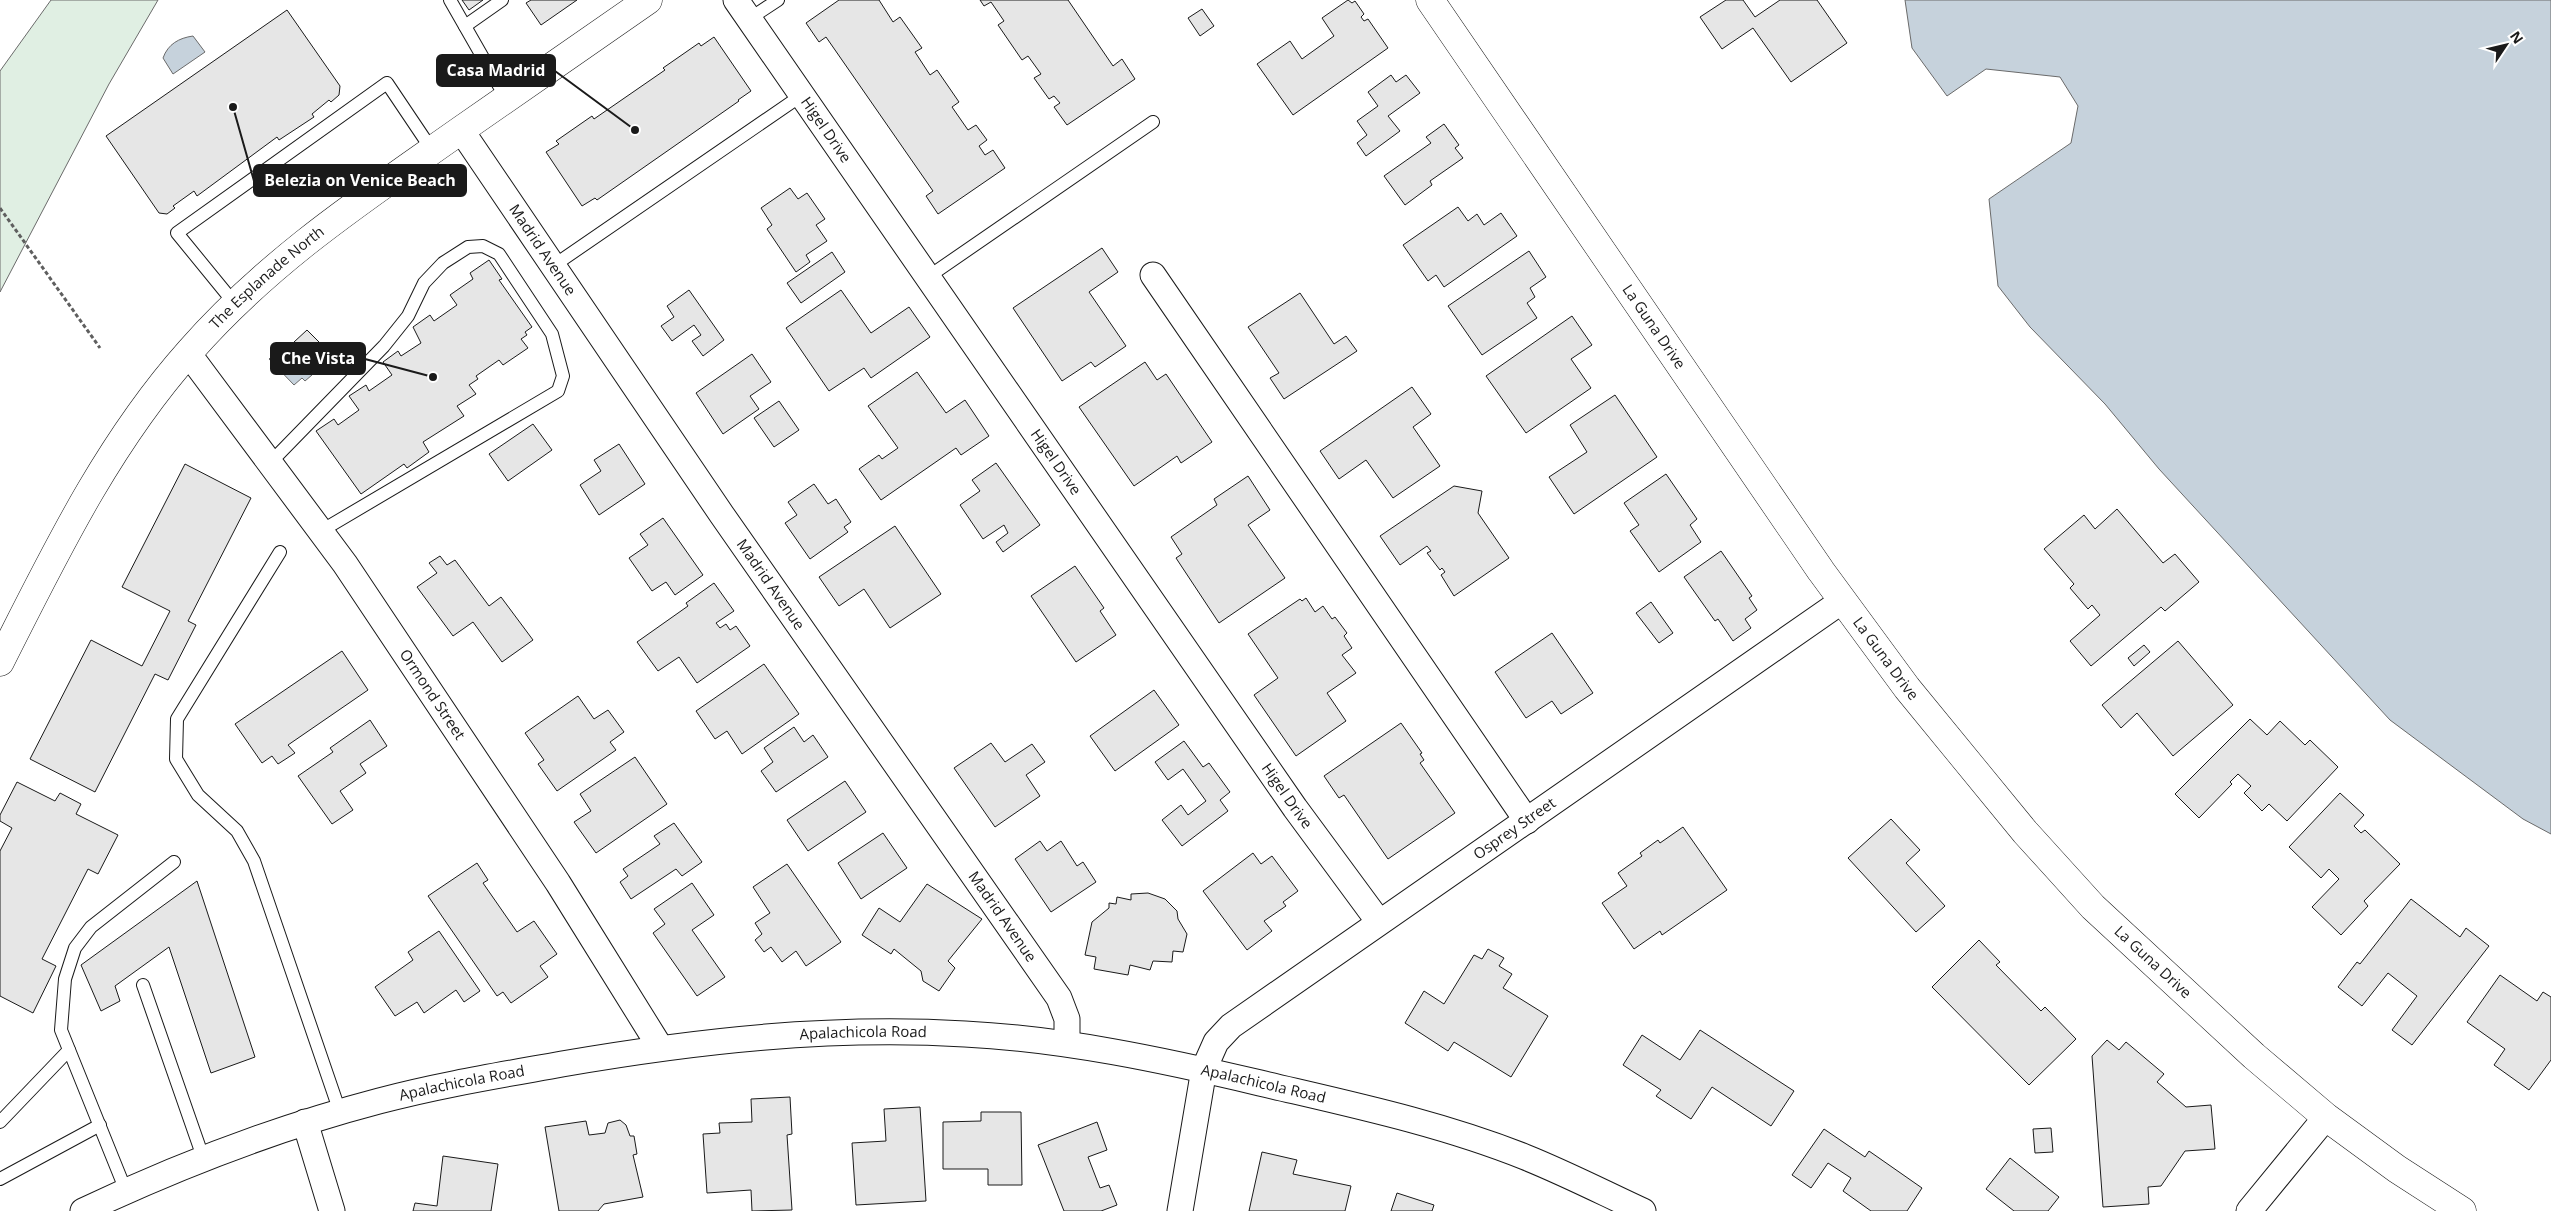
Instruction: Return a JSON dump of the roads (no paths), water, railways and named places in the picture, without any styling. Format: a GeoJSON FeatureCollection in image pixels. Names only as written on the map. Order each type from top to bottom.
{"type":"FeatureCollection","features":[{"type":"Feature","properties":{"kind":"street","name":"The Esplanade North"},"geometry":{"type":"LineString","coordinates":[[0,662],[63,538],[118,445],[188,352],[282,260],[337,216],[648,0]]}},
{"type":"Feature","properties":{"kind":"street","name":"La Guna Drive"},"geometry":{"type":"LineString","coordinates":[[1430,0],[1842,600],[1907,688],[1971,768],[2093,907],[2198,1006],[2326,1117],[2397,1169],[2462,1211]]}},
{"type":"Feature","properties":{"kind":"street","name":"Higel Drive"},"geometry":{"type":"LineString","coordinates":[[743,10],[1289,800],[1379,922]]}},
{"type":"Feature","properties":{"kind":"street","name":"Madrid Avenue"},"geometry":{"type":"LineString","coordinates":[[461,130],[722,515],[1059,998],[1067,1019],[1067,1043]]}},
{"type":"Feature","properties":{"kind":"street"},"geometry":{"type":"LineString","coordinates":[[1153,275],[1527,821]]}},
{"type":"Feature","properties":{"kind":"street","name":"Ormond Street"},"geometry":{"type":"LineString","coordinates":[[188,352],[321,532],[558,883],[660,1047]]}},
{"type":"Feature","properties":{"kind":"street","name":"Osprey Street"},"geometry":{"type":"LineString","coordinates":[[1204,1069],[1216,1042],[1231,1026],[1842,600]]}},
{"type":"Feature","properties":{"kind":"street","name":"Apalachicola Road"},"geometry":{"type":"LineString","coordinates":[[83,1211],[126,1191],[305,1122],[455,1083],[660,1047],[766,1036],[843,1033],[964,1034],[1067,1043],[1204,1069],[1388,1114],[1459,1135],[1522,1156],[1643,1211]]}},
{"type":"Feature","properties":{"kind":"street"},"geometry":{"type":"LineString","coordinates":[[1180,1211],[1204,1069]]}},
{"type":"Feature","properties":{"kind":"street"},"geometry":{"type":"LineString","coordinates":[[2249,1211],[2326,1117]]}},
{"type":"Feature","properties":{"kind":"street"},"geometry":{"type":"LineString","coordinates":[[305,1122],[332,1211]]}},
{"type":"Feature","properties":{"kind":"lane"},"geometry":{"type":"LineString","coordinates":[[450,0],[506,98]]}},
{"type":"Feature","properties":{"kind":"lane"},"geometry":{"type":"LineString","coordinates":[[465,26],[502,0]]}},
{"type":"Feature","properties":{"kind":"lane"},"geometry":{"type":"LineString","coordinates":[[743,10],[778,0]]}},
{"type":"Feature","properties":{"kind":"lane"},"geometry":{"type":"LineString","coordinates":[[235,304],[177,233],[388,83],[432,150]]}},
{"type":"Feature","properties":{"kind":"lane"},"geometry":{"type":"LineString","coordinates":[[553,266],[802,95]]}},
{"type":"Feature","properties":{"kind":"lane"},"geometry":{"type":"LineString","coordinates":[[928,277],[1153,122]]}},
{"type":"Feature","properties":{"kind":"lane"},"geometry":{"type":"LineString","coordinates":[[270,463],[384,346],[408,316],[424,283],[443,263],[468,247],[483,246],[499,254],[552,334],[563,376],[558,391],[321,532]]}},
{"type":"Feature","properties":{"kind":"lane"},"geometry":{"type":"LineString","coordinates":[[280,552],[177,719],[176,759],[198,794],[237,832],[254,861],[340,1112]]}},
{"type":"Feature","properties":{"kind":"lane"},"geometry":{"type":"LineString","coordinates":[[126,1191],[61,1030],[65,979],[75,948],[91,927],[174,862]]}},
{"type":"Feature","properties":{"kind":"lane"},"geometry":{"type":"LineString","coordinates":[[143,985],[204,1160]]}},
{"type":"Feature","properties":{"kind":"lane"},"geometry":{"type":"LineString","coordinates":[[0,1122],[69,1050]]}},
{"type":"Feature","properties":{"kind":"lane"},"geometry":{"type":"LineString","coordinates":[[0,1179],[100,1125]]}},
{"type":"Feature","properties":{"kind":"place","name":"Belezia on Venice Beach"},"geometry":{"type":"Point","coordinates":[233,107]}},
{"type":"Feature","properties":{"kind":"place","name":"Casa Madrid"},"geometry":{"type":"Point","coordinates":[635,130]}},
{"type":"Feature","properties":{"kind":"place","name":"Che Vista"},"geometry":{"type":"Point","coordinates":[433,377]}}]}
